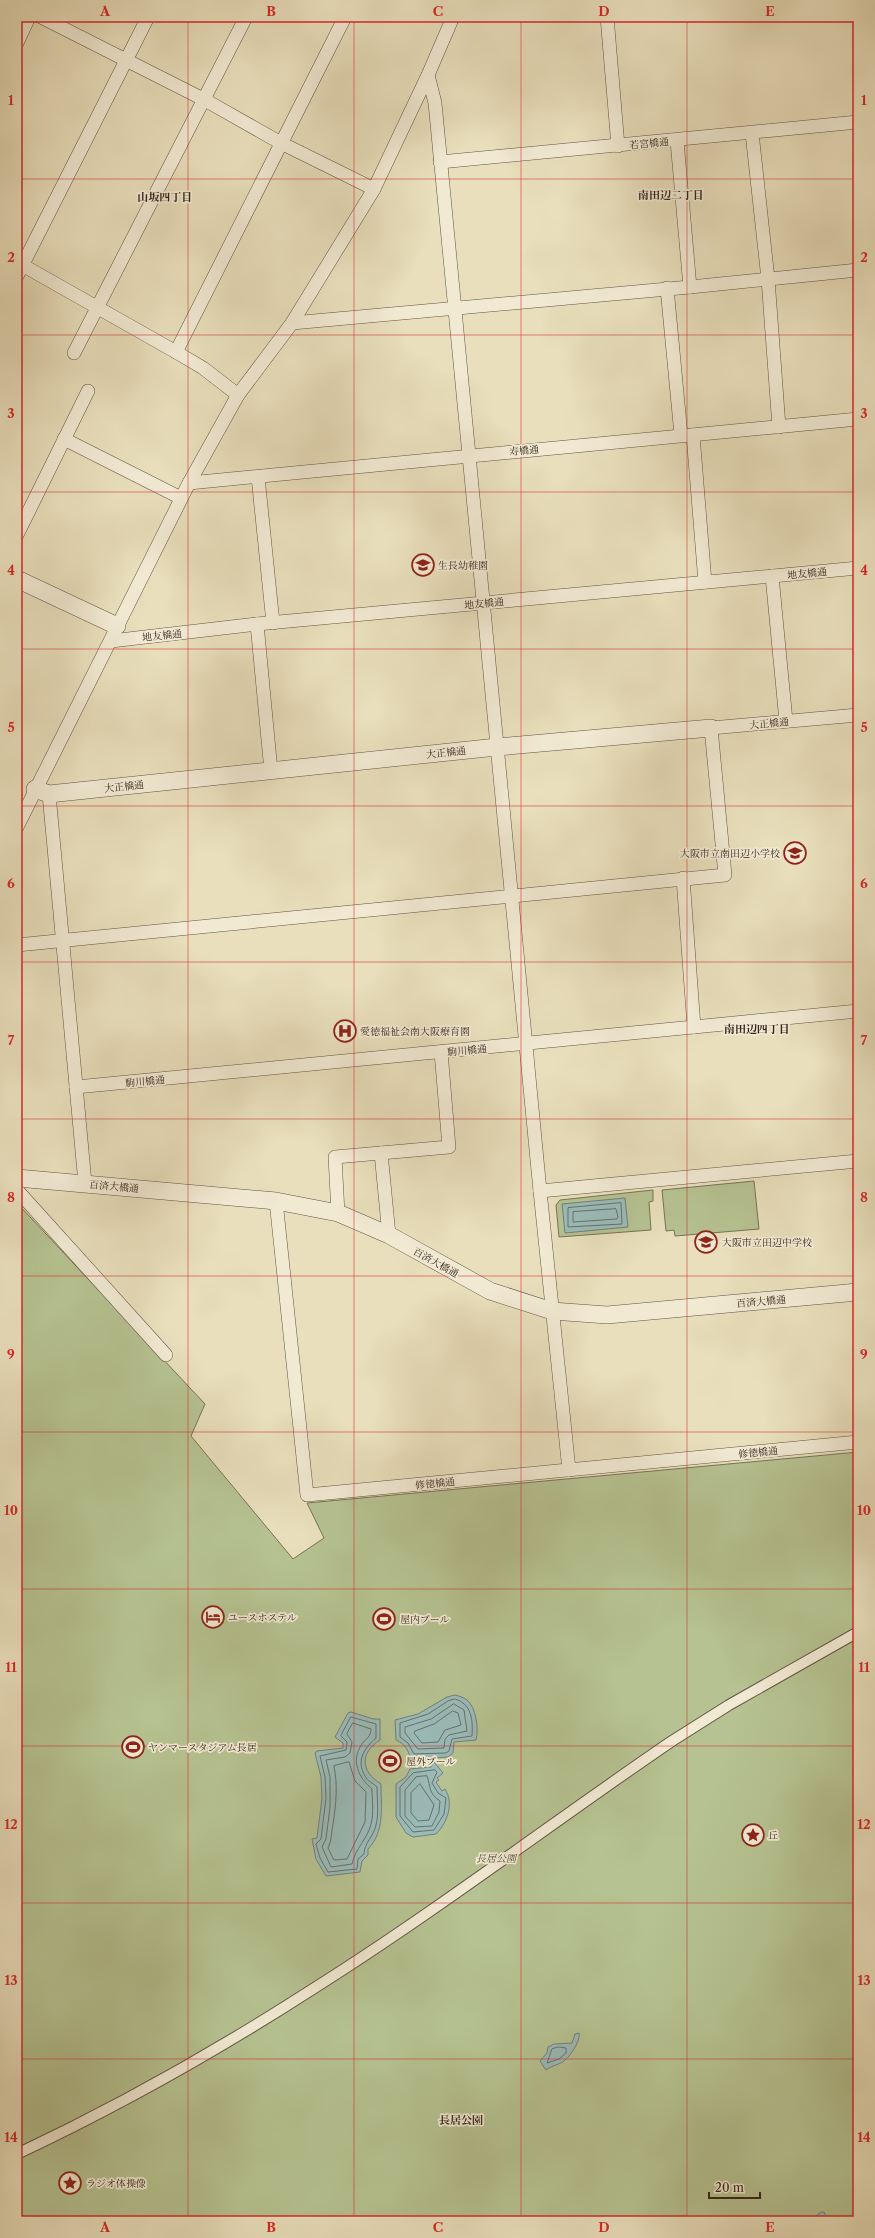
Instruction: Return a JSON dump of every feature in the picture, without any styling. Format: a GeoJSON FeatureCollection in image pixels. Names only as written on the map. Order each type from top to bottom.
{"type":"FeatureCollection","features":[{"type":"Feature","properties":{"kind":"street"},"geometry":{"type":"LineString","coordinates":[[17,43],[29,17]]}},
{"type":"Feature","properties":{"kind":"street"},"geometry":{"type":"LineString","coordinates":[[41,17],[204,100],[281,143],[374,189]]}},
{"type":"Feature","properties":{"kind":"street"},"geometry":{"type":"LineString","coordinates":[[148,17],[19,268],[98,307],[176,352],[203,368],[238,396]]}},
{"type":"Feature","properties":{"kind":"street"},"geometry":{"type":"LineString","coordinates":[[74,353],[246,17]]}},
{"type":"Feature","properties":{"kind":"street"},"geometry":{"type":"LineString","coordinates":[[176,352],[345,17]]}},
{"type":"Feature","properties":{"kind":"street"},"geometry":{"type":"LineString","coordinates":[[17,827],[42,792],[114,633],[189,483],[238,396],[292,323],[374,189],[428,75],[453,17]]}},
{"type":"Feature","properties":{"kind":"street"},"geometry":{"type":"LineString","coordinates":[[606,17],[618,146]]}},
{"type":"Feature","properties":{"kind":"street"},"geometry":{"type":"LineString","coordinates":[[428,75],[435,103],[540,1191],[569,1470]]}},
{"type":"Feature","properties":{"kind":"street","name":"若宮橋通"},"geometry":{"type":"LineString","coordinates":[[440,162],[677,141],[858,122]]}},
{"type":"Feature","properties":{"kind":"street"},"geometry":{"type":"LineString","coordinates":[[752,133],[768,279],[779,427]]}},
{"type":"Feature","properties":{"kind":"street"},"geometry":{"type":"LineString","coordinates":[[677,141],[690,287]]}},
{"type":"Feature","properties":{"kind":"street"},"geometry":{"type":"LineString","coordinates":[[292,323],[690,287],[858,270]]}},
{"type":"Feature","properties":{"kind":"street"},"geometry":{"type":"LineString","coordinates":[[667,288],[705,582]]}},
{"type":"Feature","properties":{"kind":"street"},"geometry":{"type":"LineString","coordinates":[[17,535],[88,391]]}},
{"type":"Feature","properties":{"kind":"street","name":"寿橋通"},"geometry":{"type":"LineString","coordinates":[[189,483],[858,419]]}},
{"type":"Feature","properties":{"kind":"street"},"geometry":{"type":"LineString","coordinates":[[64,439],[181,498]]}},
{"type":"Feature","properties":{"kind":"street"},"geometry":{"type":"LineString","coordinates":[[258,477],[273,623]]}},
{"type":"Feature","properties":{"kind":"street","name":"地友橋通"},"geometry":{"type":"LineString","coordinates":[[114,633],[273,623],[858,568]]}},
{"type":"Feature","properties":{"kind":"street"},"geometry":{"type":"LineString","coordinates":[[772,576],[786,721]]}},
{"type":"Feature","properties":{"kind":"street"},"geometry":{"type":"LineString","coordinates":[[17,579],[114,633]]}},
{"type":"Feature","properties":{"kind":"street"},"geometry":{"type":"LineString","coordinates":[[257,624],[271,770]]}},
{"type":"Feature","properties":{"kind":"street","name":"大正橋通"},"geometry":{"type":"LineString","coordinates":[[42,792],[497,747],[858,714]]}},
{"type":"Feature","properties":{"kind":"street"},"geometry":{"type":"LineString","coordinates":[[17,945],[725,875],[711,728]]}},
{"type":"Feature","properties":{"kind":"street"},"geometry":{"type":"LineString","coordinates":[[42,792],[63,940],[85,1183]]}},
{"type":"Feature","properties":{"kind":"street"},"geometry":{"type":"LineString","coordinates":[[683,878],[694,1027]]}},
{"type":"Feature","properties":{"kind":"street","name":"駒川橋通"},"geometry":{"type":"LineString","coordinates":[[76,1087],[858,1011]]}},
{"type":"Feature","properties":{"kind":"street"},"geometry":{"type":"LineString","coordinates":[[338,1213],[335,1157],[449,1147],[441,1052]]}},
{"type":"Feature","properties":{"kind":"street"},"geometry":{"type":"LineString","coordinates":[[381,1153],[389,1235]]}},
{"type":"Feature","properties":{"kind":"street"},"geometry":{"type":"LineString","coordinates":[[540,1191],[858,1161]]}},
{"type":"Feature","properties":{"kind":"street","name":"百済大橋通"},"geometry":{"type":"LineString","coordinates":[[17,1178],[276,1201],[338,1213],[389,1235],[490,1291],[552,1311],[607,1315],[858,1292]]}},
{"type":"Feature","properties":{"kind":"street"},"geometry":{"type":"LineString","coordinates":[[17,1190],[166,1355]]}},
{"type":"Feature","properties":{"kind":"street","name":"修徳橋通"},"geometry":{"type":"LineString","coordinates":[[276,1201],[307,1495],[858,1442]]}},
{"type":"Feature","properties":{"kind":"street"},"geometry":{"type":"LineString","coordinates":[[17,2154],[90,2120],[171,2075],[318,1987],[672,1741],[729,1705],[858,1632]]}},
{"type":"Feature","properties":{"kind":"green space"},"geometry":{"type":"Polygon","coordinates":[[[754,1181],[759,1229],[675,1236],[674,1230],[666,1231],[662,1190],[754,1181]]]}},
{"type":"Feature","properties":{"kind":"green space"},"geometry":{"type":"Polygon","coordinates":[[[653,1190],[653,1201],[649,1202],[651,1230],[559,1237],[556,1205],[560,1200],[653,1190]]]}},
{"type":"Feature","properties":{"kind":"green space","name":"長居公園"},"geometry":{"type":"Polygon","coordinates":[[[17,1203],[205,1404],[191,1436],[293,1559],[324,1538],[307,1503],[858,1452],[858,2221],[17,2221],[17,1203]]]}},
{"type":"Feature","properties":{"kind":"water"},"geometry":{"type":"Polygon","coordinates":[[[625,1198],[628,1227],[565,1233],[562,1204],[625,1198]]]}},
{"type":"Feature","properties":{"kind":"water"},"geometry":{"type":"Polygon","coordinates":[[[455,1695],[467,1700],[473,1708],[477,1724],[476,1740],[454,1742],[453,1753],[448,1757],[411,1759],[406,1748],[402,1743],[396,1740],[395,1720],[418,1714],[447,1697],[455,1695]]]}},
{"type":"Feature","properties":{"kind":"water"},"geometry":{"type":"Polygon","coordinates":[[[351,1712],[373,1719],[380,1719],[380,1740],[373,1745],[366,1756],[365,1762],[369,1773],[381,1784],[380,1827],[368,1849],[368,1855],[362,1861],[360,1872],[326,1876],[316,1859],[312,1839],[317,1838],[322,1798],[321,1777],[315,1753],[317,1751],[343,1748],[343,1743],[335,1737],[348,1713],[351,1712]]]}},
{"type":"Feature","properties":{"kind":"water"},"geometry":{"type":"Polygon","coordinates":[[[434,1762],[443,1773],[437,1778],[439,1780],[436,1782],[442,1791],[445,1789],[448,1794],[448,1812],[444,1824],[436,1834],[413,1837],[406,1833],[396,1817],[396,1784],[406,1777],[410,1769],[431,1767],[434,1762]]]}},
{"type":"Feature","properties":{"kind":"water"},"geometry":{"type":"Polygon","coordinates":[[[579,2033],[574,2050],[567,2058],[561,2063],[546,2070],[540,2061],[547,2053],[548,2047],[554,2044],[572,2043],[575,2034],[579,2033]]]}},
{"type":"Feature","properties":{"kind":"water"},"geometry":{"type":"Polygon","coordinates":[[[821,2212],[824,2212],[828,2221],[810,2221],[821,2212]]]}},
{"type":"Feature","properties":{"kind":"place","name":"生長幼稚園"},"geometry":{"type":"Point","coordinates":[423,565]}},
{"type":"Feature","properties":{"kind":"place","name":"大阪市立南田辺小学校"},"geometry":{"type":"Point","coordinates":[795,853]}},
{"type":"Feature","properties":{"kind":"place","name":"愛徳福祉会南大阪療育園"},"geometry":{"type":"Point","coordinates":[345,1031]}},
{"type":"Feature","properties":{"kind":"place","name":"大阪市立田辺中学校"},"geometry":{"type":"Point","coordinates":[706,1242]}},
{"type":"Feature","properties":{"kind":"place","name":"ユースホステル"},"geometry":{"type":"Point","coordinates":[213,1617]}},
{"type":"Feature","properties":{"kind":"place","name":"屋内プール"},"geometry":{"type":"Point","coordinates":[384,1619]}},
{"type":"Feature","properties":{"kind":"place","name":"ヤンマースタジアム長居"},"geometry":{"type":"Point","coordinates":[133,1747]}},
{"type":"Feature","properties":{"kind":"place","name":"屋外プール"},"geometry":{"type":"Point","coordinates":[390,1761]}},
{"type":"Feature","properties":{"kind":"place","name":"丘"},"geometry":{"type":"Point","coordinates":[753,1835]}},
{"type":"Feature","properties":{"kind":"place","name":"ラジオ体操像"},"geometry":{"type":"Point","coordinates":[70,2183]}},
{"type":"Feature","properties":{"kind":"district","name":"南田辺二丁目"},"geometry":{"type":"Point","coordinates":[671,195]}},
{"type":"Feature","properties":{"kind":"district","name":"山坂四丁目"},"geometry":{"type":"Point","coordinates":[165,197]}},
{"type":"Feature","properties":{"kind":"district","name":"南田辺四丁目"},"geometry":{"type":"Point","coordinates":[757,1029]}},
{"type":"Feature","properties":{"kind":"district","name":"長居公園"},"geometry":{"type":"Point","coordinates":[461,2120]}}]}
